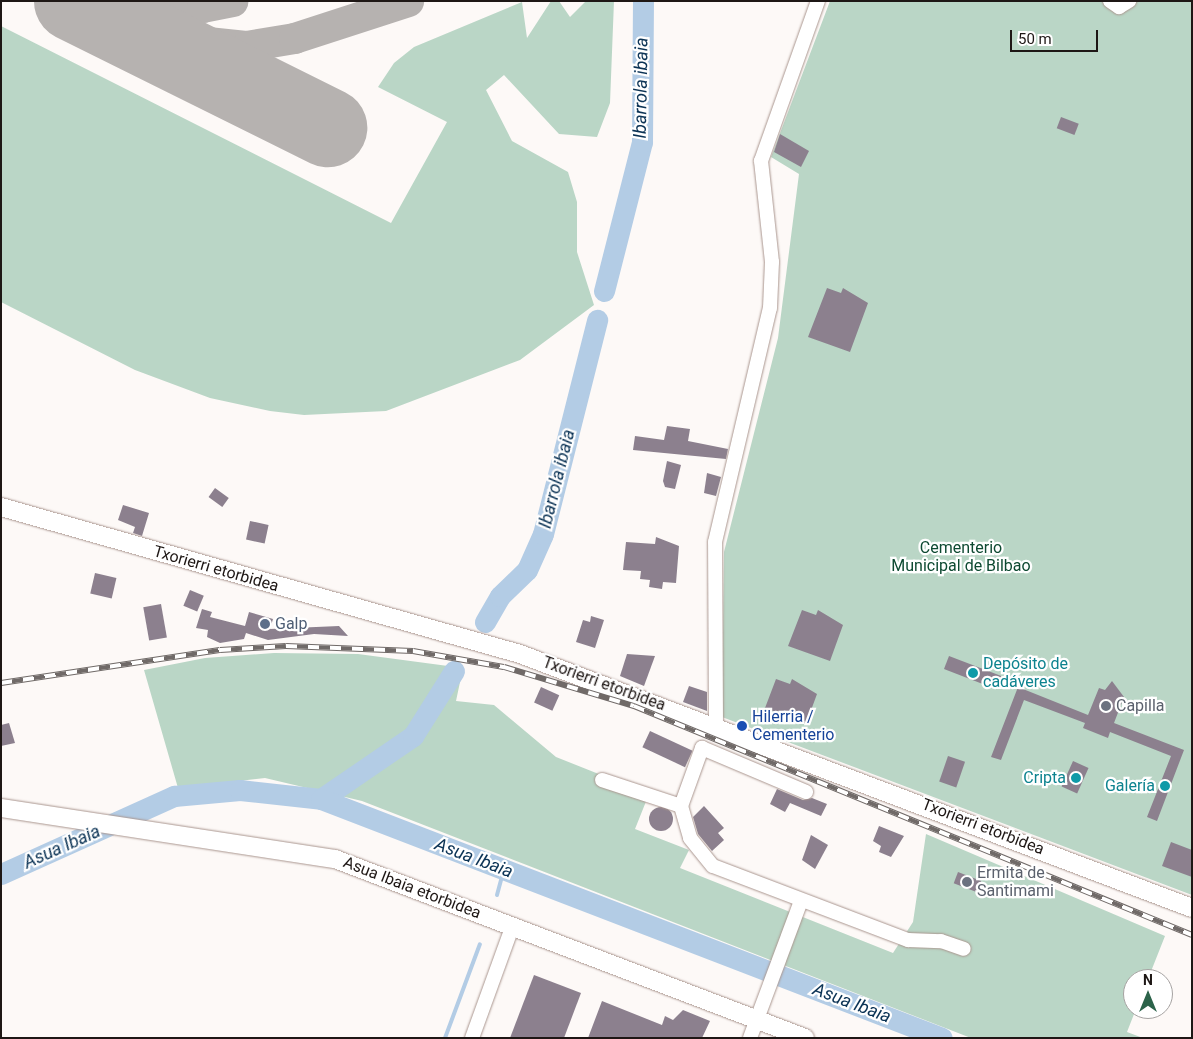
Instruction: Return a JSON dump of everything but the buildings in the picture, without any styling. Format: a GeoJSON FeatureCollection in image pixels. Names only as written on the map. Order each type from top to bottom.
{"type":"FeatureCollection","features":[{"type":"Feature","properties":{"kind":"street"},"geometry":{"type":"LineString","coordinates":[[716,724],[715,542],[770,308],[772,262],[761,161],[818,1]]}},
{"type":"Feature","properties":{"kind":"street"},"geometry":{"type":"LineString","coordinates":[[1110,1],[1119,7],[1128,1]]}},
{"type":"Feature","properties":{"kind":"street","name":"Txorierri etorbidea"},"geometry":{"type":"LineString","coordinates":[[1,506],[457,634],[716,724],[1192,908]]}},
{"type":"Feature","properties":{"kind":"street"},"geometry":{"type":"LineString","coordinates":[[806,792],[702,748],[680,806],[690,838],[713,866],[801,901],[908,940],[941,941],[964,949]]}},
{"type":"Feature","properties":{"kind":"street"},"geometry":{"type":"LineString","coordinates":[[602,780],[680,806]]}},
{"type":"Feature","properties":{"kind":"street","name":"Asua Ibaia etorbidea"},"geometry":{"type":"LineString","coordinates":[[1,808],[247,843],[336,859],[805,1038]]}},
{"type":"Feature","properties":{"kind":"street"},"geometry":{"type":"LineString","coordinates":[[750,1038],[801,901]]}},
{"type":"Feature","properties":{"kind":"street"},"geometry":{"type":"LineString","coordinates":[[472,1038],[513,925]]}},
{"type":"Feature","properties":{"kind":"green space"},"geometry":{"type":"Polygon","coordinates":[[[551,1],[559,1],[570,17],[586,1],[614,1],[610,103],[597,137],[559,134],[504,75],[486,90],[512,141],[568,172],[577,202],[577,252],[594,305],[520,360],[386,411],[304,415],[270,411],[210,398],[135,370],[1,302],[1,26],[391,223],[447,122],[378,87],[394,63],[414,47],[522,2],[527,38],[551,1]]]}},
{"type":"Feature","properties":{"kind":"green space","name":"Cementerio Municipal de Bilbao"},"geometry":{"type":"Polygon","coordinates":[[[830,1],[1192,1],[1192,895],[722,717],[724,552],[778,338],[799,174],[771,157],[830,1]]]}},
{"type":"Feature","properties":{"kind":"green space"},"geometry":{"type":"Polygon","coordinates":[[[274,653],[358,654],[463,668],[456,701],[494,705],[556,757],[649,794],[635,829],[689,850],[680,868],[893,953],[913,922],[926,834],[1165,936],[1152,969],[1123,969],[1123,1019],[1132,1019],[1127,1032],[1143,1038],[971,1038],[362,801],[265,778],[178,788],[144,670],[205,658],[274,653]]]}},
{"type":"Feature","properties":{"kind":"waterway","name":"Ibarrola ibaia"},"geometry":{"type":"LineString","coordinates":[[604,291],[642,142],[643,1]]}},
{"type":"Feature","properties":{"kind":"waterway","name":"Ibarrola ibaia"},"geometry":{"type":"LineString","coordinates":[[485,622],[500,596],[527,570],[543,534],[597,320]]}},
{"type":"Feature","properties":{"kind":"waterway","name":"Ibarrola ibaia"},"geometry":{"type":"LineString","coordinates":[[321,799],[413,736],[454,671]]}},
{"type":"Feature","properties":{"kind":"waterway","name":"Asua Ibaia"},"geometry":{"type":"LineString","coordinates":[[1,874],[174,796],[240,790],[321,799],[942,1038]]}},
{"type":"Feature","properties":{"kind":"waterway"},"geometry":{"type":"LineString","coordinates":[[497,895],[504,869]]}},
{"type":"Feature","properties":{"kind":"waterway"},"geometry":{"type":"LineString","coordinates":[[445,1038],[480,944]]}},
{"type":"Feature","properties":{"kind":"taxiway"},"geometry":{"type":"LineString","coordinates":[[174,1],[202,7],[232,1]]}},
{"type":"Feature","properties":{"kind":"taxiway"},"geometry":{"type":"LineString","coordinates":[[93,11],[169,38],[246,46],[294,38],[408,1]]}},
{"type":"Feature","properties":{"kind":"runway"},"geometry":{"type":"LineString","coordinates":[[73,1],[327,127]]}},
{"type":"Feature","properties":{"kind":"railway"},"geometry":{"type":"LineString","coordinates":[[1,683],[220,650],[286,646],[413,651],[504,667],[634,706],[1192,935]]}},
{"type":"Feature","properties":{"kind":"place","name":"Galp"},"geometry":{"type":"Point","coordinates":[265,624]}},
{"type":"Feature","properties":{"kind":"place","name":"Depósito de cadáveres"},"geometry":{"type":"Point","coordinates":[973,673]}},
{"type":"Feature","properties":{"kind":"place","name":"Capilla"},"geometry":{"type":"Point","coordinates":[1106,706]}},
{"type":"Feature","properties":{"kind":"place","name":"Hilerria / Cementerio"},"geometry":{"type":"Point","coordinates":[742,726]}},
{"type":"Feature","properties":{"kind":"place","name":"Cripta"},"geometry":{"type":"Point","coordinates":[1076,778]}},
{"type":"Feature","properties":{"kind":"place","name":"Galería"},"geometry":{"type":"Point","coordinates":[1165,786]}},
{"type":"Feature","properties":{"kind":"place","name":"Ermita de Santimami"},"geometry":{"type":"Point","coordinates":[967,882]}}]}
